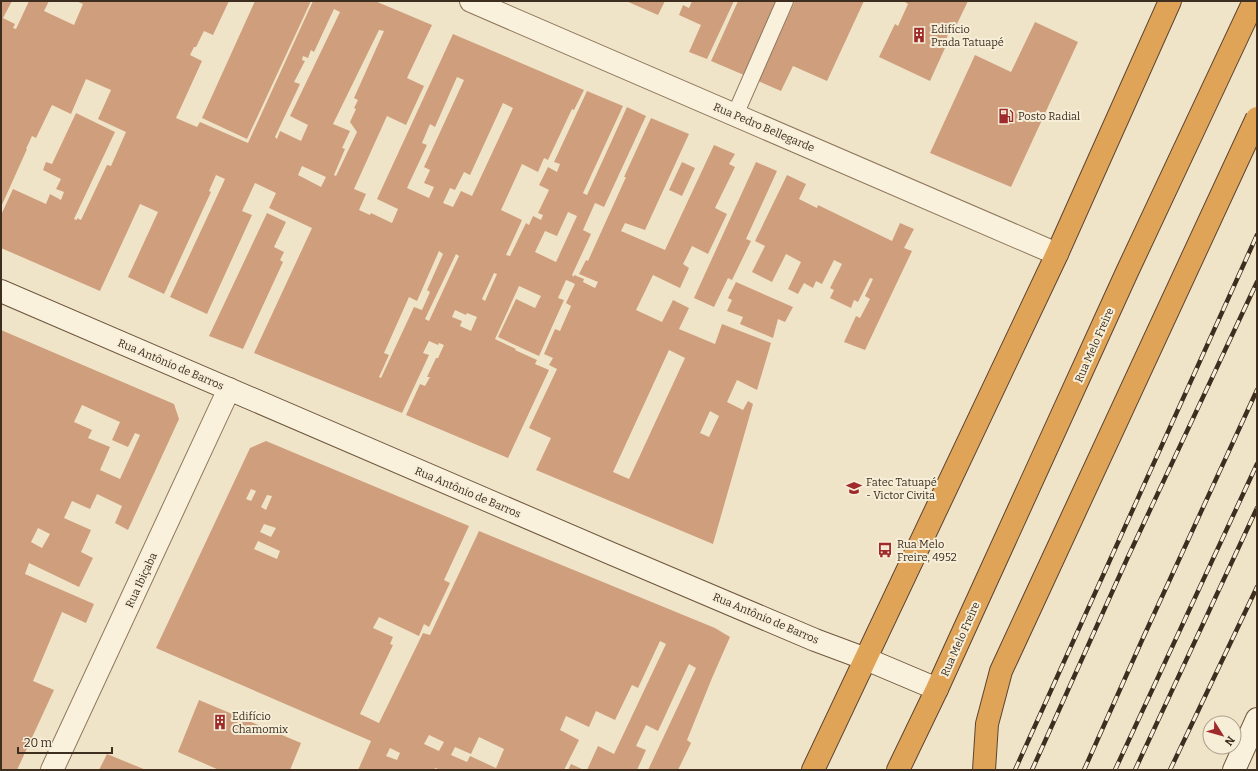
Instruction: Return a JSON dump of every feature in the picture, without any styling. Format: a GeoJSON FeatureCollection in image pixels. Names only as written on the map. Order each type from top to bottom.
{"type":"FeatureCollection","features":[{"type":"Feature","properties":{"kind":"highway"},"geometry":{"type":"LineString","coordinates":[[813,770],[1056,254],[1170,1]]}},
{"type":"Feature","properties":{"kind":"highway","name":"Rua Melo Freire"},"geometry":{"type":"LineString","coordinates":[[898,770],[937,689],[1127,272],[1254,1]]}},
{"type":"Feature","properties":{"kind":"highway"},"geometry":{"type":"LineString","coordinates":[[984,770],[986,724],[1000,671],[1257,118]]}},
{"type":"Feature","properties":{"kind":"main road","name":"Rua Pedro Bellegarde"},"geometry":{"type":"LineString","coordinates":[[471,1],[1056,254]]}},
{"type":"Feature","properties":{"kind":"main road","name":"Rua Antônio de Barros"},"geometry":{"type":"LineString","coordinates":[[1,291],[815,640],[866,659],[937,689]]}},
{"type":"Feature","properties":{"kind":"main road","name":"Rua Ibiçaba"},"geometry":{"type":"LineString","coordinates":[[52,770],[229,389]]}},
{"type":"Feature","properties":{"kind":"main road"},"geometry":{"type":"LineString","coordinates":[[1234,770],[1257,719]]}},
{"type":"Feature","properties":{"kind":"lane"},"geometry":{"type":"LineString","coordinates":[[735,115],[785,1]]}},
{"type":"Feature","properties":{"kind":"building"},"geometry":{"type":"Polygon","coordinates":[[[1,1],[12,1],[3,18],[15,24],[13,28],[16,29],[29,1],[49,1],[44,11],[74,25],[83,4],[76,1],[229,1],[213,35],[204,31],[190,55],[202,61],[176,118],[197,127],[200,122],[248,143],[313,1],[375,1],[432,25],[407,78],[424,86],[406,125],[387,116],[354,189],[366,194],[359,210],[370,215],[371,213],[392,223],[398,209],[377,199],[453,34],[584,90],[574,110],[572,109],[548,160],[544,158],[538,172],[522,164],[501,210],[522,220],[506,255],[510,256],[526,223],[529,225],[533,216],[541,220],[543,215],[538,213],[549,190],[539,185],[548,167],[557,172],[560,164],[554,162],[587,91],[623,106],[583,193],[587,195],[627,107],[646,116],[604,207],[595,203],[583,230],[591,234],[572,275],[574,277],[574,275],[584,279],[583,282],[595,288],[598,282],[579,274],[586,260],[588,261],[651,118],[689,134],[645,230],[625,223],[621,231],[665,250],[714,145],[735,154],[729,164],[735,167],[715,208],[727,214],[708,254],[692,246],[683,264],[689,268],[680,288],[653,275],[636,310],[662,322],[673,300],[689,308],[679,329],[715,344],[722,324],[771,343],[757,390],[737,380],[727,402],[743,410],[748,401],[753,404],[713,544],[536,470],[551,438],[529,428],[557,369],[549,365],[553,358],[544,354],[555,329],[560,331],[571,306],[566,303],[575,284],[571,282],[566,280],[558,298],[564,300],[539,356],[498,337],[516,299],[535,308],[541,296],[519,286],[495,339],[537,360],[535,364],[549,370],[508,458],[406,415],[420,384],[425,386],[430,377],[427,377],[444,345],[439,343],[438,345],[429,341],[423,353],[429,355],[402,413],[254,353],[312,228],[269,208],[276,193],[255,183],[242,211],[252,215],[207,314],[170,297],[225,179],[216,175],[209,191],[211,192],[164,294],[128,277],[158,212],[140,204],[100,291],[1,248],[1,215],[13,189],[46,204],[50,194],[61,200],[64,192],[56,189],[61,179],[43,170],[46,162],[52,164],[76,113],[115,132],[74,219],[77,220],[77,218],[81,220],[107,165],[111,166],[126,132],[98,119],[111,90],[86,79],[71,114],[52,105],[36,138],[32,136],[1,207],[1,1]],[[334,9],[314,52],[311,50],[308,58],[303,56],[302,60],[305,61],[294,82],[300,84],[275,137],[277,139],[280,131],[301,141],[308,125],[290,116],[340,12],[334,9]],[[379,30],[333,124],[350,131],[342,148],[345,149],[334,175],[336,176],[357,132],[350,122],[358,100],[354,98],[384,31],[379,30]],[[457,77],[435,127],[430,124],[422,143],[427,145],[407,188],[429,198],[434,187],[424,183],[430,170],[424,167],[464,80],[457,77]],[[503,103],[470,175],[464,172],[455,190],[450,188],[443,203],[453,207],[461,191],[472,196],[513,108],[503,103]],[[302,166],[298,175],[321,187],[326,177],[302,166]],[[568,212],[557,236],[545,231],[535,252],[556,262],[577,216],[568,212]],[[439,251],[417,301],[409,297],[384,353],[389,355],[379,377],[381,378],[414,307],[422,310],[430,292],[427,290],[443,254],[439,251]],[[456,254],[425,319],[429,321],[459,256],[456,254]],[[494,273],[482,299],[485,301],[497,274],[494,273]],[[455,310],[452,317],[462,321],[460,326],[471,331],[477,317],[467,313],[466,315],[455,310]],[[669,350],[613,472],[629,479],[685,358],[669,350]],[[710,411],[700,433],[709,437],[719,416],[710,411]]]}},
{"type":"Feature","properties":{"kind":"building"},"geometry":{"type":"Polygon","coordinates":[[[255,1],[311,1],[247,139],[202,118],[255,1]]]}},
{"type":"Feature","properties":{"kind":"building"},"geometry":{"type":"Polygon","coordinates":[[[626,1],[665,1],[658,15],[626,1]]]}},
{"type":"Feature","properties":{"kind":"building"},"geometry":{"type":"Polygon","coordinates":[[[692,1],[734,1],[707,59],[689,52],[701,25],[679,15],[683,5],[689,8],[692,1]]]}},
{"type":"Feature","properties":{"kind":"building"},"geometry":{"type":"Polygon","coordinates":[[[738,1],[778,1],[744,75],[711,61],[738,1]]]}},
{"type":"Feature","properties":{"kind":"building"},"geometry":{"type":"Polygon","coordinates":[[[795,1],[864,1],[827,81],[793,66],[781,91],[758,81],[795,1]]]}},
{"type":"Feature","properties":{"kind":"building","name":"Edifício Prada Tatuapé"},"geometry":{"type":"Polygon","coordinates":[[[968,1],[956,26],[953,24],[951,28],[943,46],[945,48],[930,81],[879,57],[895,24],[898,26],[908,4],[905,2],[968,1]]]}},
{"type":"Feature","properties":{"kind":"building","name":"Posto Radial"},"geometry":{"type":"Polygon","coordinates":[[[1035,22],[1078,42],[1011,187],[930,153],[975,55],[1011,72],[1035,22]]]}},
{"type":"Feature","properties":{"kind":"building"},"geometry":{"type":"Polygon","coordinates":[[[682,162],[695,168],[682,196],[669,190],[682,162]]]}},
{"type":"Feature","properties":{"kind":"building"},"geometry":{"type":"Polygon","coordinates":[[[756,162],[777,171],[746,239],[751,241],[732,280],[728,278],[714,307],[694,298],[756,162]]]}},
{"type":"Feature","properties":{"kind":"building"},"geometry":{"type":"Polygon","coordinates":[[[787,175],[806,184],[799,199],[817,208],[818,205],[892,241],[900,223],[914,229],[904,248],[912,251],[865,350],[844,342],[856,316],[860,318],[870,299],[865,296],[873,279],[870,278],[858,302],[854,300],[851,308],[830,298],[834,290],[830,288],[842,264],[834,260],[822,284],[816,281],[813,288],[804,283],[798,294],[788,289],[801,262],[786,254],[772,282],[752,272],[765,246],[755,241],[787,175]]]}},
{"type":"Feature","properties":{"kind":"building"},"geometry":{"type":"Polygon","coordinates":[[[267,213],[286,222],[274,247],[284,252],[280,260],[283,262],[243,349],[209,336],[267,213]]]}},
{"type":"Feature","properties":{"kind":"building"},"geometry":{"type":"Polygon","coordinates":[[[736,282],[793,307],[785,322],[778,319],[773,338],[740,324],[743,317],[727,311],[732,300],[728,298],[736,282]]]}},
{"type":"Feature","properties":{"kind":"building"},"geometry":{"type":"Polygon","coordinates":[[[1,330],[174,404],[179,419],[128,530],[115,523],[122,506],[97,494],[90,509],[72,501],[64,518],[91,530],[81,552],[93,558],[79,587],[29,563],[25,574],[94,604],[86,623],[62,612],[33,681],[54,690],[17,770],[1,770],[1,330]],[[82,405],[74,422],[92,430],[88,438],[110,447],[100,470],[120,479],[140,435],[135,433],[128,447],[112,440],[120,422],[82,405]],[[38,528],[31,542],[42,548],[50,534],[38,528]]]}},
{"type":"Feature","properties":{"kind":"building"},"geometry":{"type":"Polygon","coordinates":[[[266,441],[469,526],[444,580],[450,583],[429,627],[424,624],[419,636],[379,617],[373,628],[393,637],[390,644],[393,645],[360,714],[379,723],[423,633],[430,635],[479,531],[715,628],[730,637],[687,740],[691,743],[678,770],[648,770],[696,668],[689,664],[658,731],[646,725],[636,746],[646,750],[637,770],[587,770],[598,746],[614,754],[666,644],[660,641],[638,688],[632,685],[615,720],[596,711],[589,727],[566,716],[560,730],[579,740],[564,770],[441,770],[435,768],[434,770],[358,770],[371,741],[156,648],[250,448],[266,441]],[[251,489],[246,499],[251,501],[256,491],[251,489]],[[267,495],[261,507],[266,510],[272,496],[267,495]],[[264,524],[260,532],[271,537],[276,528],[264,524]],[[258,541],[254,549],[277,559],[280,551],[258,541]],[[429,735],[424,744],[439,751],[444,742],[429,735]],[[479,737],[471,754],[455,747],[451,755],[467,762],[470,756],[496,768],[504,749],[479,737]],[[390,748],[386,756],[397,760],[400,753],[390,748]]]}},
{"type":"Feature","properties":{"kind":"building","name":"Edifício Chamomix"},"geometry":{"type":"Polygon","coordinates":[[[199,700],[301,743],[290,770],[219,770],[178,752],[199,700]]]}},
{"type":"Feature","properties":{"kind":"building"},"geometry":{"type":"Polygon","coordinates":[[[107,754],[146,770],[99,770],[107,754]]]}},
{"type":"Feature","properties":{"kind":"building"},"geometry":{"type":"Polygon","coordinates":[[[571,764],[584,770],[568,770],[571,764]]]}},
{"type":"Feature","properties":{"kind":"railway"},"geometry":{"type":"LineString","coordinates":[[1015,770],[1257,235]]}},
{"type":"Feature","properties":{"kind":"railway"},"geometry":{"type":"LineString","coordinates":[[1032,770],[1127,559],[1257,282]]}},
{"type":"Feature","properties":{"kind":"railway"},"geometry":{"type":"LineString","coordinates":[[1084,770],[1257,390]]}},
{"type":"Feature","properties":{"kind":"railway"},"geometry":{"type":"LineString","coordinates":[[1115,770],[1257,464]]}},
{"type":"Feature","properties":{"kind":"railway"},"geometry":{"type":"LineString","coordinates":[[1135,770],[1257,508]]}},
{"type":"Feature","properties":{"kind":"railway"},"geometry":{"type":"LineString","coordinates":[[1170,770],[1257,587]]}},
{"type":"Feature","properties":{"kind":"place","name":"Edifício Prada Tatuapé"},"geometry":{"type":"Point","coordinates":[919,35]}},
{"type":"Feature","properties":{"kind":"place","name":"Posto Radial"},"geometry":{"type":"Point","coordinates":[1006,116]}},
{"type":"Feature","properties":{"kind":"place","name":"Fatec Tatuapé - Victor Civita"},"geometry":{"type":"Point","coordinates":[854,488]}},
{"type":"Feature","properties":{"kind":"place","name":"Rua Melo Freire, 4952"},"geometry":{"type":"Point","coordinates":[885,550]}},
{"type":"Feature","properties":{"kind":"place","name":"Edifício Chamomix"},"geometry":{"type":"Point","coordinates":[220,722]}}]}
